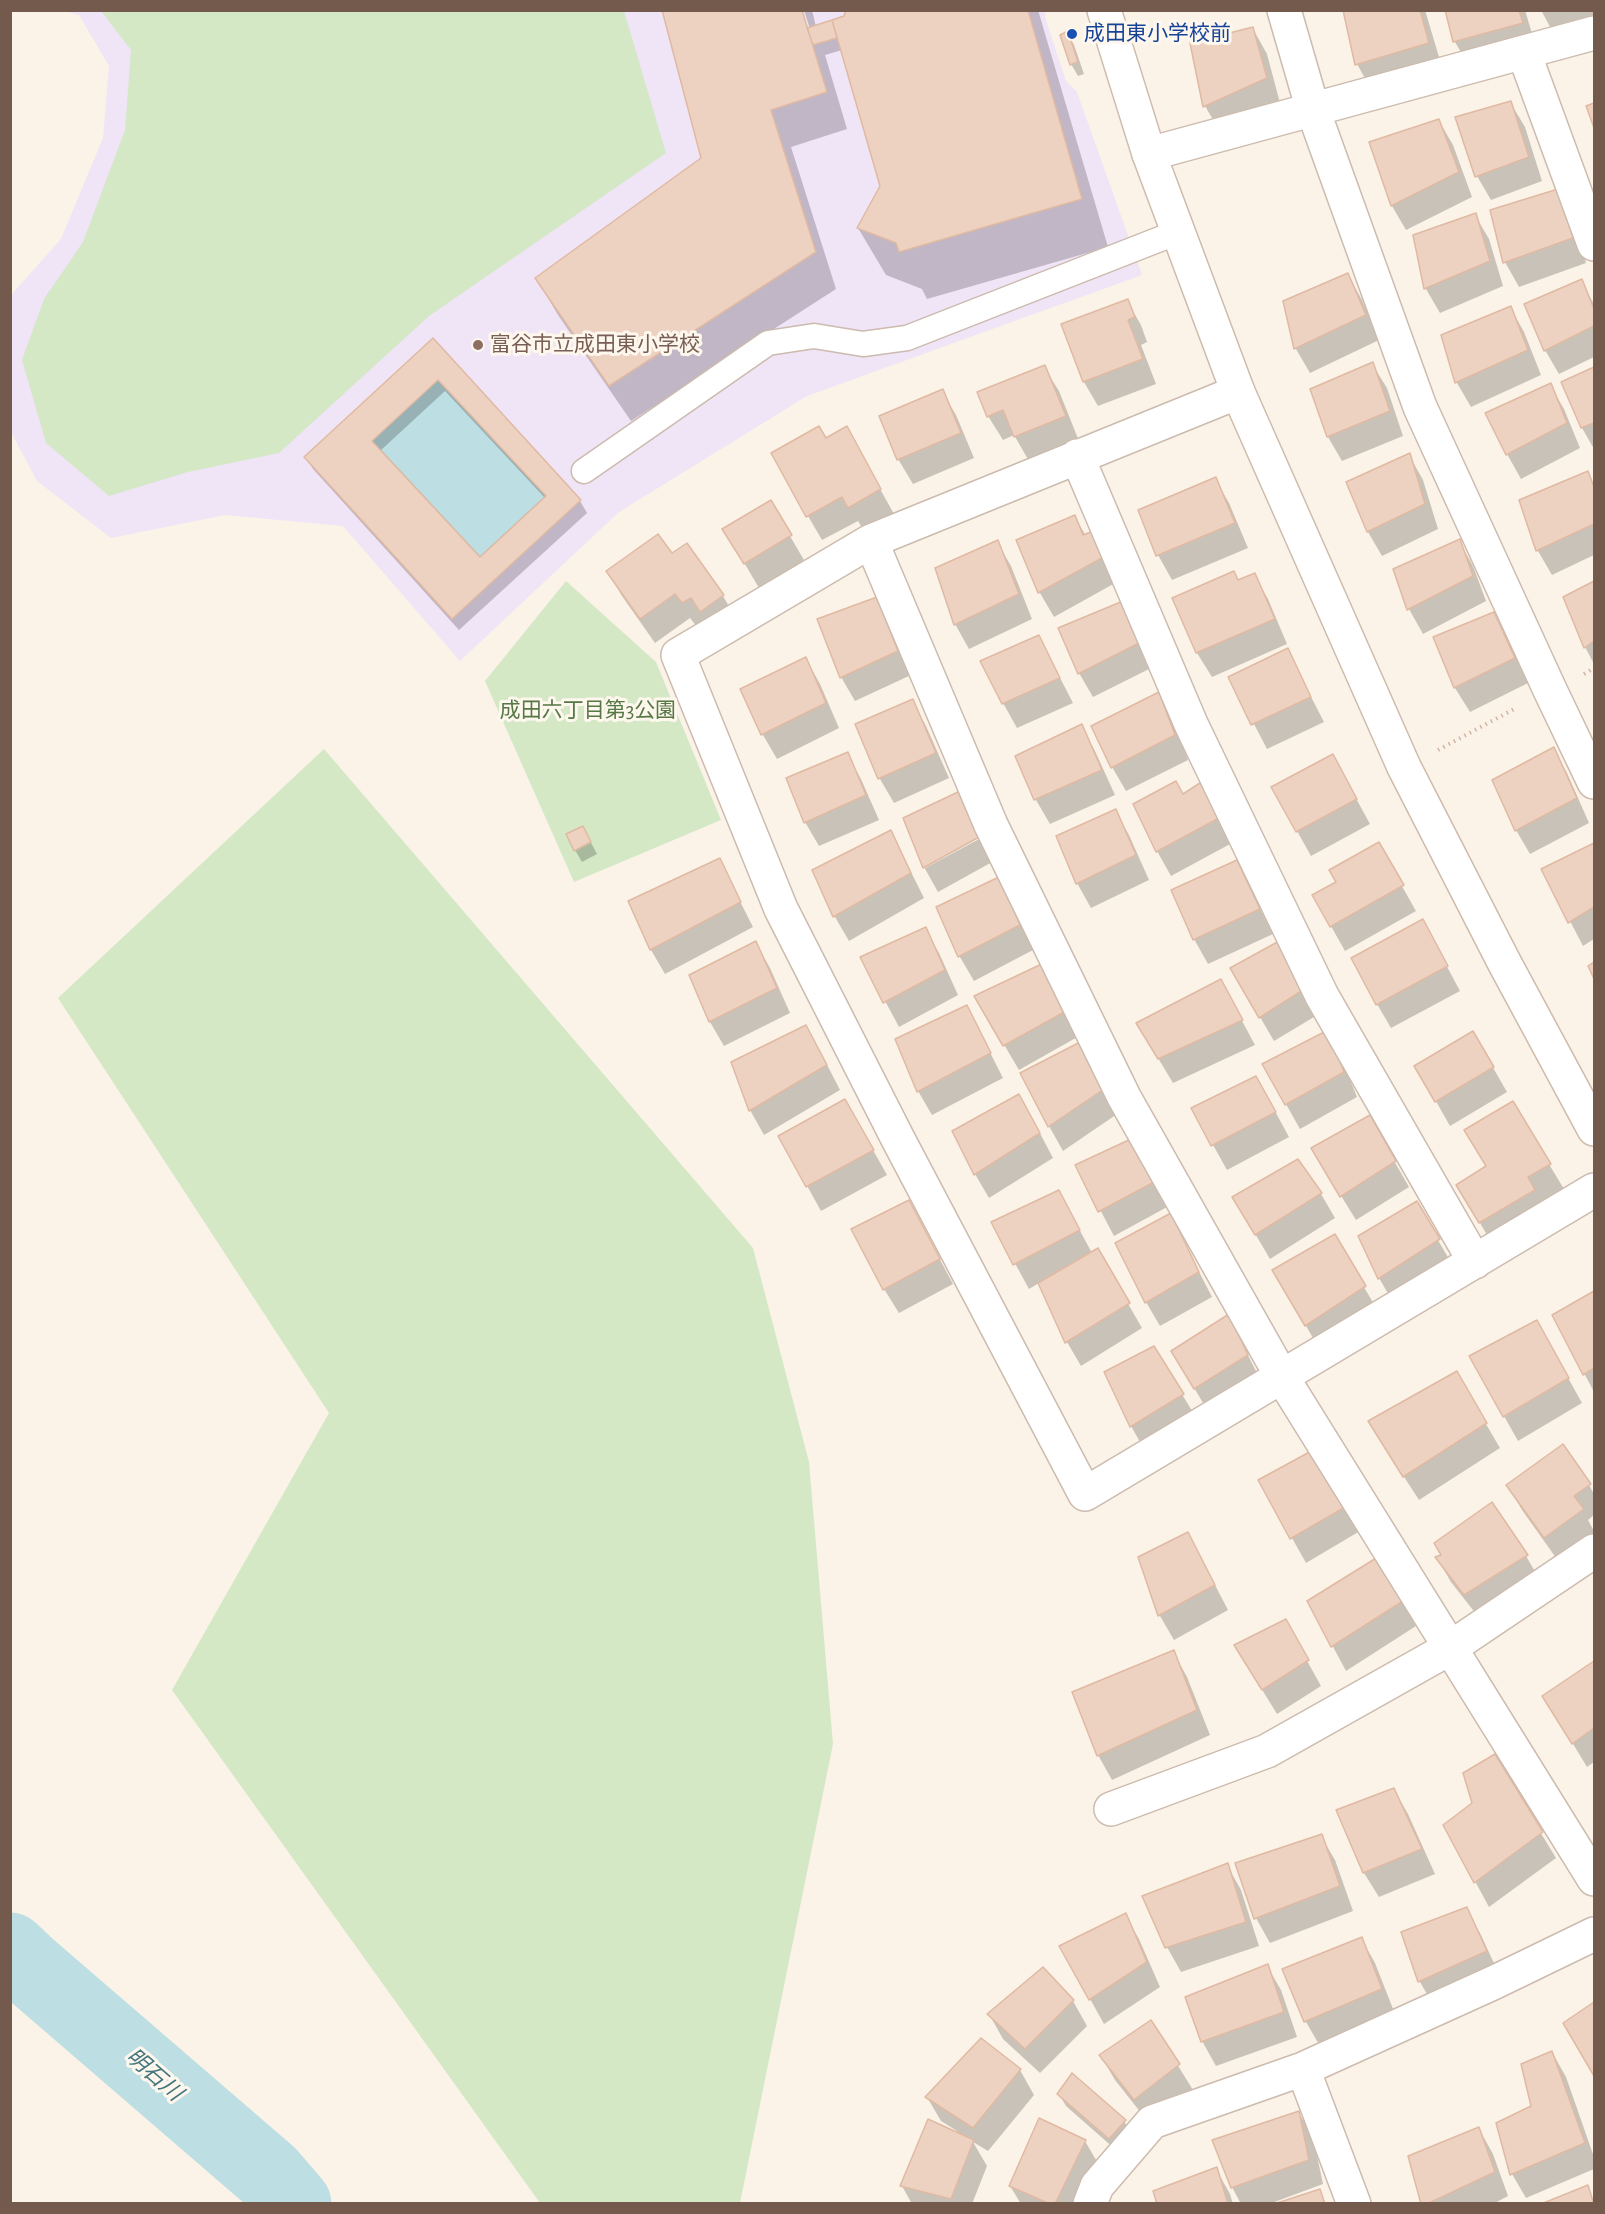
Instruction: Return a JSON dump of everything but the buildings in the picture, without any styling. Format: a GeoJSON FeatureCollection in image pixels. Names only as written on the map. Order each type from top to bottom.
{"type":"FeatureCollection","features":[{"type":"Feature","properties":{"kind":"street"},"geometry":{"type":"LineString","coordinates":[[1104,10],[1149,154],[1238,392],[1404,767],[1503,962],[1594,1129]]}},
{"type":"Feature","properties":{"kind":"street"},"geometry":{"type":"LineString","coordinates":[[1284,10],[1313,110],[1420,407],[1594,782]]}},
{"type":"Feature","properties":{"kind":"street"},"geometry":{"type":"LineString","coordinates":[[1149,154],[1594,33]]}},
{"type":"Feature","properties":{"kind":"street"},"geometry":{"type":"LineString","coordinates":[[1524,53],[1594,244]]}},
{"type":"Feature","properties":{"kind":"street"},"geometry":{"type":"LineString","coordinates":[[1238,392],[871,541],[678,655],[781,909],[897,1139],[1085,1494],[1594,1190]]}},
{"type":"Feature","properties":{"kind":"street"},"geometry":{"type":"LineString","coordinates":[[1077,456],[1191,724],[1322,996],[1475,1262]]}},
{"type":"Feature","properties":{"kind":"street"},"geometry":{"type":"LineString","coordinates":[[871,541],[991,825],[1119,1087],[1282,1377],[1594,1879]]}},
{"type":"Feature","properties":{"kind":"street"},"geometry":{"type":"LineString","coordinates":[[1111,1809],[1267,1751],[1450,1648],[1594,1551]]}},
{"type":"Feature","properties":{"kind":"street"},"geometry":{"type":"LineString","coordinates":[[1090,2204],[1097,2186],[1152,2122],[1303,2069],[1495,1982],[1594,1934]]}},
{"type":"Feature","properties":{"kind":"street"},"geometry":{"type":"LineString","coordinates":[[1303,2069],[1354,2204]]}},
{"type":"Feature","properties":{"kind":"lane"},"geometry":{"type":"LineString","coordinates":[[584,471],[768,343],[814,336],[863,344],[907,338],[1178,232]]}},
{"type":"Feature","properties":{"kind":"path"},"geometry":{"type":"LineString","coordinates":[[1432,753],[1594,668]]}},
{"type":"Feature","properties":{"kind":"shaded area","name":"富谷市立成田東小学校"},"geometry":{"type":"Polygon","coordinates":[[[65,11],[1046,11],[1045,17],[1066,81],[1077,92],[1142,275],[807,396],[619,512],[460,661],[343,526],[225,515],[111,538],[37,481],[11,432],[11,295],[61,239],[103,138],[109,66],[79,15],[65,11]]]}},
{"type":"Feature","properties":{"kind":"green space"},"geometry":{"type":"Polygon","coordinates":[[[101,11],[624,11],[666,153],[429,316],[279,453],[188,472],[109,496],[46,443],[22,360],[44,299],[83,242],[125,130],[131,50],[101,11]]]}},
{"type":"Feature","properties":{"kind":"green space","name":"成田六丁目第3公園"},"geometry":{"type":"Polygon","coordinates":[[[566,581],[656,662],[721,820],[574,882],[485,681],[566,581]]]}},
{"type":"Feature","properties":{"kind":"green space"},"geometry":{"type":"Polygon","coordinates":[[[324,749],[753,1248],[809,1462],[833,1744],[740,2203],[540,2203],[172,1690],[329,1413],[58,998],[324,749]]]}},
{"type":"Feature","properties":{"kind":"water"},"geometry":{"type":"Polygon","coordinates":[[[438,380],[546,496],[480,557],[372,441],[438,380]]]}},
{"type":"Feature","properties":{"kind":"waterway","name":"明石川"},"geometry":{"type":"LineString","coordinates":[[10,1950],[269,2175],[294,2204]]}},
{"type":"Feature","properties":{"kind":"place","name":"成田東小学校前"},"geometry":{"type":"Point","coordinates":[1072,34]}},
{"type":"Feature","properties":{"kind":"place","name":"富谷市立成田東小学校"},"geometry":{"type":"Point","coordinates":[478,345]}}]}
